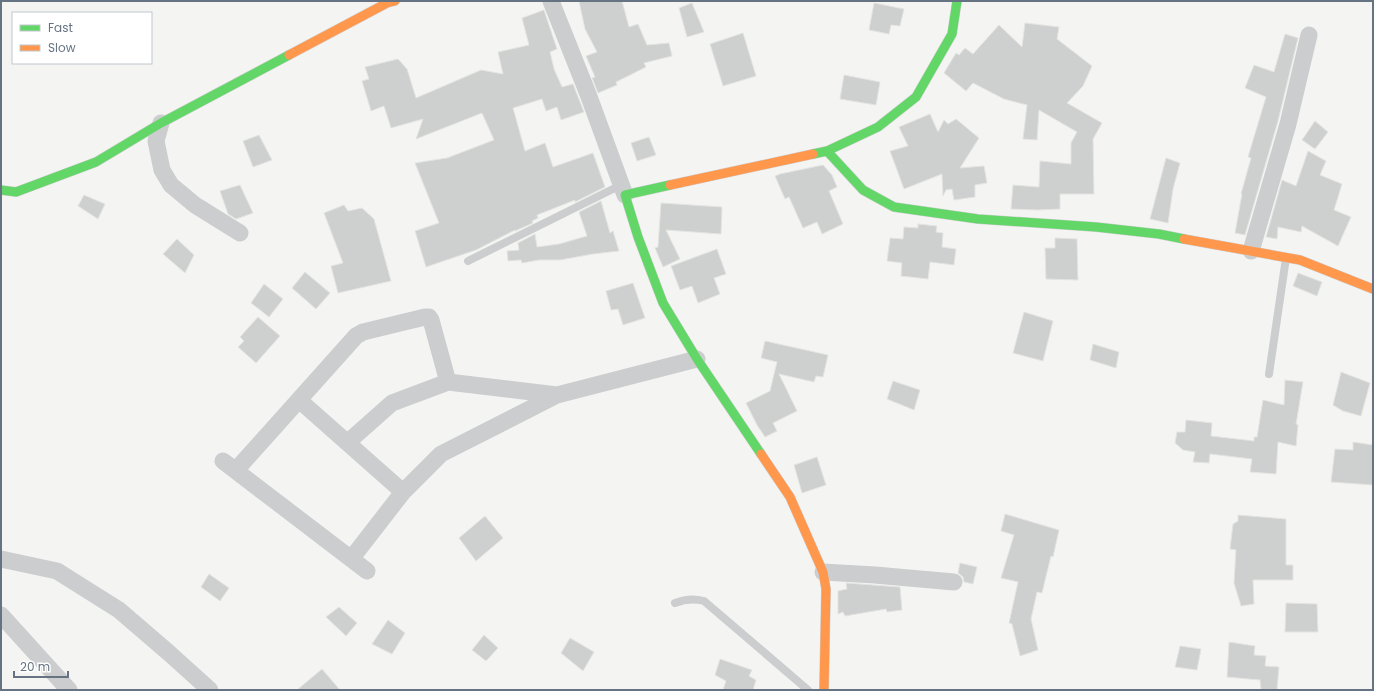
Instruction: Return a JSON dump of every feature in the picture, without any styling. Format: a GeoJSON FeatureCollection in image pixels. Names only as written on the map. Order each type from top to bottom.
{"type":"FeatureCollection","features":[{"type":"Feature","properties":{"kind":"street"},"geometry":{"type":"LineString","coordinates":[[1,190],[16,192],[96,162],[161,123],[388,3],[395,1]]}},
{"type":"Feature","properties":{"kind":"street"},"geometry":{"type":"LineString","coordinates":[[551,1],[588,94],[663,303],[697,359],[790,497],[823,572],[826,589],[824,690]]}},
{"type":"Feature","properties":{"kind":"street"},"geometry":{"type":"LineString","coordinates":[[623,190],[827,151],[878,127],[916,97],[952,34],[957,1]]}},
{"type":"Feature","properties":{"kind":"street"},"geometry":{"type":"LineString","coordinates":[[1251,251],[1286,131],[1309,35]]}},
{"type":"Feature","properties":{"kind":"street"},"geometry":{"type":"LineString","coordinates":[[161,123],[156,141],[162,170],[170,185],[195,205],[240,233]]}},
{"type":"Feature","properties":{"kind":"street"},"geometry":{"type":"LineString","coordinates":[[827,151],[863,190],[894,207],[978,219],[1096,227],[1159,234],[1300,260],[1373,289]]}},
{"type":"Feature","properties":{"kind":"street"},"geometry":{"type":"LineString","coordinates":[[367,571],[230,465],[298,400],[356,336],[363,332],[429,317],[448,382]]}},
{"type":"Feature","properties":{"kind":"street"},"geometry":{"type":"LineString","coordinates":[[351,558],[403,492],[447,450],[557,395],[697,359]]}},
{"type":"Feature","properties":{"kind":"street"},"geometry":{"type":"LineString","coordinates":[[348,442],[392,403],[448,382],[557,395]]}},
{"type":"Feature","properties":{"kind":"street"},"geometry":{"type":"LineString","coordinates":[[298,400],[348,442],[403,492]]}},
{"type":"Feature","properties":{"kind":"street"},"geometry":{"type":"LineString","coordinates":[[1,559],[57,572],[124,615],[210,690]]}},
{"type":"Feature","properties":{"kind":"street"},"geometry":{"type":"LineString","coordinates":[[823,572],[954,582]]}},
{"type":"Feature","properties":{"kind":"street"},"geometry":{"type":"LineString","coordinates":[[1,615],[69,690]]}},
{"type":"Feature","properties":{"kind":"lane"},"geometry":{"type":"LineString","coordinates":[[468,261],[623,190]]}},
{"type":"Feature","properties":{"kind":"lane"},"geometry":{"type":"LineString","coordinates":[[1268,374],[1286,258]]}},
{"type":"Feature","properties":{"kind":"lane"},"geometry":{"type":"LineString","coordinates":[[675,603],[686,599],[704,601],[808,690]]}},
{"type":"Feature","properties":{"kind":"building"},"geometry":{"type":"Polygon","coordinates":[[[579,1],[622,1],[629,27],[638,24],[647,45],[669,43],[672,56],[644,63],[646,67],[616,82],[617,85],[598,93],[592,78],[595,77],[586,56],[597,52],[585,29],[579,1]]]}},
{"type":"Feature","properties":{"kind":"building"},"geometry":{"type":"Polygon","coordinates":[[[692,3],[704,32],[687,37],[679,8],[692,3]]]}},
{"type":"Feature","properties":{"kind":"building"},"geometry":{"type":"Polygon","coordinates":[[[874,3],[904,9],[900,26],[891,25],[889,34],[869,30],[874,3]]]}},
{"type":"Feature","properties":{"kind":"building"},"geometry":{"type":"Polygon","coordinates":[[[544,10],[557,49],[550,52],[554,69],[562,87],[573,84],[584,112],[561,120],[557,107],[546,111],[542,99],[513,108],[525,151],[545,143],[553,167],[593,153],[605,187],[575,202],[575,200],[537,215],[538,218],[532,221],[533,223],[515,230],[476,250],[426,267],[415,231],[439,223],[415,163],[447,158],[494,140],[482,113],[416,139],[423,119],[391,128],[384,106],[371,111],[362,81],[369,79],[365,67],[398,59],[407,69],[416,98],[481,70],[503,74],[498,52],[529,45],[522,18],[544,10]]]}},
{"type":"Feature","properties":{"kind":"building"},"geometry":{"type":"Polygon","coordinates":[[[1025,23],[1059,27],[1057,39],[1092,66],[1083,86],[1067,103],[1102,123],[1093,139],[1094,194],[1060,194],[1060,209],[1011,209],[1013,185],[1039,187],[1040,161],[1071,164],[1071,143],[1077,132],[1039,110],[1037,140],[1023,139],[1027,105],[1004,99],[973,83],[966,91],[944,73],[956,53],[959,55],[965,48],[973,54],[999,25],[1022,47],[1025,23]]]}},
{"type":"Feature","properties":{"kind":"building"},"geometry":{"type":"Polygon","coordinates":[[[743,33],[756,76],[723,86],[710,44],[743,33]]]}},
{"type":"Feature","properties":{"kind":"building"},"geometry":{"type":"Polygon","coordinates":[[[1285,34],[1298,38],[1278,121],[1245,235],[1235,233],[1241,194],[1251,158],[1248,157],[1266,97],[1245,88],[1254,65],[1274,72],[1285,34]]]}},
{"type":"Feature","properties":{"kind":"building"},"geometry":{"type":"Polygon","coordinates":[[[844,75],[880,82],[876,105],[840,99],[844,75]]]}},
{"type":"Feature","properties":{"kind":"building"},"geometry":{"type":"Polygon","coordinates":[[[930,114],[938,132],[944,120],[948,124],[956,119],[979,138],[960,168],[984,166],[987,183],[975,185],[975,197],[954,200],[952,189],[946,190],[943,196],[942,174],[904,189],[890,151],[908,146],[899,127],[930,114]]]}},
{"type":"Feature","properties":{"kind":"building"},"geometry":{"type":"Polygon","coordinates":[[[1315,121],[1328,132],[1315,149],[1302,140],[1315,121]]]}},
{"type":"Feature","properties":{"kind":"building"},"geometry":{"type":"Polygon","coordinates":[[[259,135],[272,160],[253,167],[243,141],[259,135]]]}},
{"type":"Feature","properties":{"kind":"building"},"geometry":{"type":"Polygon","coordinates":[[[649,137],[656,155],[637,161],[631,143],[649,137]]]}},
{"type":"Feature","properties":{"kind":"building"},"geometry":{"type":"Polygon","coordinates":[[[1308,151],[1326,161],[1320,175],[1342,184],[1334,210],[1351,217],[1338,246],[1302,226],[1301,232],[1278,227],[1277,239],[1266,237],[1282,180],[1296,186],[1308,151]]]}},
{"type":"Feature","properties":{"kind":"building"},"geometry":{"type":"Polygon","coordinates":[[[1166,158],[1180,163],[1173,189],[1168,223],[1150,219],[1166,158]]]}},
{"type":"Feature","properties":{"kind":"building"},"geometry":{"type":"Polygon","coordinates":[[[823,165],[832,175],[837,187],[829,191],[843,224],[822,234],[817,222],[803,228],[789,197],[785,199],[775,176],[823,165]]]}},
{"type":"Feature","properties":{"kind":"building"},"geometry":{"type":"Polygon","coordinates":[[[240,185],[253,213],[236,219],[228,214],[220,191],[240,185]]]}},
{"type":"Feature","properties":{"kind":"building"},"geometry":{"type":"Polygon","coordinates":[[[84,195],[105,204],[98,219],[78,206],[84,195]]]}},
{"type":"Feature","properties":{"kind":"building"},"geometry":{"type":"Polygon","coordinates":[[[601,201],[610,233],[613,231],[619,251],[560,260],[539,260],[522,263],[521,260],[508,261],[507,251],[519,250],[518,243],[535,234],[537,247],[559,244],[587,236],[579,212],[601,201]]]}},
{"type":"Feature","properties":{"kind":"building"},"geometry":{"type":"Polygon","coordinates":[[[661,203],[722,207],[721,234],[666,230],[680,259],[663,267],[655,248],[658,247],[661,203]]]}},
{"type":"Feature","properties":{"kind":"building"},"geometry":{"type":"Polygon","coordinates":[[[344,205],[348,211],[362,208],[374,219],[391,281],[338,293],[331,266],[343,263],[324,213],[344,205]]]}},
{"type":"Feature","properties":{"kind":"building"},"geometry":{"type":"Polygon","coordinates":[[[918,224],[937,226],[936,232],[943,233],[942,247],[956,249],[954,265],[930,262],[928,279],[901,276],[902,263],[887,261],[890,238],[903,239],[904,227],[918,228],[918,224]]]}},
{"type":"Feature","properties":{"kind":"building"},"geometry":{"type":"Polygon","coordinates":[[[1055,238],[1077,239],[1078,280],[1046,279],[1045,248],[1055,248],[1055,238]]]}},
{"type":"Feature","properties":{"kind":"building"},"geometry":{"type":"Polygon","coordinates":[[[177,239],[194,255],[185,273],[163,254],[177,239]]]}},
{"type":"Feature","properties":{"kind":"building"},"geometry":{"type":"Polygon","coordinates":[[[717,249],[726,274],[714,278],[720,294],[698,303],[692,286],[680,290],[671,266],[717,249]]]}},
{"type":"Feature","properties":{"kind":"building"},"geometry":{"type":"Polygon","coordinates":[[[305,272],[330,293],[316,309],[292,288],[305,272]]]}},
{"type":"Feature","properties":{"kind":"building"},"geometry":{"type":"Polygon","coordinates":[[[1298,273],[1322,282],[1317,296],[1293,286],[1298,273]]]}},
{"type":"Feature","properties":{"kind":"building"},"geometry":{"type":"Polygon","coordinates":[[[633,283],[645,318],[623,325],[618,309],[611,310],[606,291],[633,283]]]}},
{"type":"Feature","properties":{"kind":"building"},"geometry":{"type":"Polygon","coordinates":[[[264,284],[283,299],[269,317],[251,303],[264,284]]]}},
{"type":"Feature","properties":{"kind":"building"},"geometry":{"type":"Polygon","coordinates":[[[1024,312],[1053,321],[1043,361],[1013,353],[1024,312]]]}},
{"type":"Feature","properties":{"kind":"building"},"geometry":{"type":"Polygon","coordinates":[[[258,317],[280,336],[256,363],[238,347],[244,341],[240,337],[258,317]]]}},
{"type":"Feature","properties":{"kind":"building"},"geometry":{"type":"Polygon","coordinates":[[[765,341],[828,355],[823,377],[816,376],[814,382],[779,374],[797,411],[773,423],[777,431],[765,437],[746,403],[770,391],[777,362],[761,358],[765,341]]]}},
{"type":"Feature","properties":{"kind":"building"},"geometry":{"type":"Polygon","coordinates":[[[1093,344],[1119,352],[1116,368],[1090,360],[1093,344]]]}},
{"type":"Feature","properties":{"kind":"building"},"geometry":{"type":"Polygon","coordinates":[[[1341,372],[1370,383],[1361,416],[1343,411],[1333,405],[1341,372]]]}},
{"type":"Feature","properties":{"kind":"building"},"geometry":{"type":"Polygon","coordinates":[[[1285,380],[1303,382],[1296,424],[1298,425],[1296,446],[1278,442],[1276,474],[1250,472],[1252,459],[1210,454],[1209,463],[1193,462],[1195,452],[1183,450],[1175,443],[1177,432],[1185,432],[1186,420],[1212,423],[1211,436],[1254,441],[1254,437],[1257,437],[1263,400],[1284,405],[1285,380]]]}},
{"type":"Feature","properties":{"kind":"building"},"geometry":{"type":"Polygon","coordinates":[[[893,381],[920,390],[914,410],[887,399],[893,381]]]}},
{"type":"Feature","properties":{"kind":"building"},"geometry":{"type":"Polygon","coordinates":[[[1353,442],[1373,445],[1373,485],[1331,482],[1335,449],[1353,450],[1353,442]]]}},
{"type":"Feature","properties":{"kind":"building"},"geometry":{"type":"Polygon","coordinates":[[[817,457],[826,485],[802,493],[794,465],[817,457]]]}},
{"type":"Feature","properties":{"kind":"building"},"geometry":{"type":"Polygon","coordinates":[[[1005,514],[1059,530],[1053,557],[1051,556],[1042,593],[1037,592],[1031,619],[1038,650],[1020,656],[1012,624],[1009,623],[1018,582],[1001,578],[1014,535],[1001,531],[1005,514]]]}},
{"type":"Feature","properties":{"kind":"building"},"geometry":{"type":"Polygon","coordinates":[[[1238,515],[1286,519],[1286,565],[1293,565],[1293,580],[1253,580],[1254,604],[1241,606],[1234,583],[1236,550],[1230,549],[1233,524],[1238,521],[1238,515]]]}},
{"type":"Feature","properties":{"kind":"building"},"geometry":{"type":"Polygon","coordinates":[[[485,516],[503,538],[476,561],[459,538],[485,516]]]}},
{"type":"Feature","properties":{"kind":"building"},"geometry":{"type":"Polygon","coordinates":[[[960,563],[977,567],[973,584],[964,582],[963,577],[958,573],[960,563]]]}},
{"type":"Feature","properties":{"kind":"building"},"geometry":{"type":"Polygon","coordinates":[[[209,574],[229,588],[220,601],[201,587],[209,574]]]}},
{"type":"Feature","properties":{"kind":"building"},"geometry":{"type":"Polygon","coordinates":[[[846,583],[900,587],[902,610],[887,612],[886,609],[845,616],[843,612],[838,614],[838,591],[847,589],[846,583]]]}},
{"type":"Feature","properties":{"kind":"building"},"geometry":{"type":"Polygon","coordinates":[[[1286,603],[1317,604],[1318,632],[1285,632],[1286,603]]]}},
{"type":"Feature","properties":{"kind":"building"},"geometry":{"type":"Polygon","coordinates":[[[339,607],[357,623],[346,636],[326,617],[339,607]]]}},
{"type":"Feature","properties":{"kind":"building"},"geometry":{"type":"Polygon","coordinates":[[[388,620],[405,633],[392,654],[372,644],[388,620]]]}},
{"type":"Feature","properties":{"kind":"building"},"geometry":{"type":"Polygon","coordinates":[[[484,635],[498,648],[486,661],[472,650],[484,635]]]}},
{"type":"Feature","properties":{"kind":"building"},"geometry":{"type":"Polygon","coordinates":[[[570,638],[594,652],[583,671],[561,653],[570,638]]]}},
{"type":"Feature","properties":{"kind":"building"},"geometry":{"type":"Polygon","coordinates":[[[1229,642],[1255,646],[1254,655],[1266,656],[1265,666],[1279,667],[1277,690],[1261,690],[1260,680],[1227,677],[1229,642]]]}},
{"type":"Feature","properties":{"kind":"building"},"geometry":{"type":"Polygon","coordinates":[[[1180,646],[1201,649],[1197,670],[1175,667],[1180,646]]]}},
{"type":"Feature","properties":{"kind":"building"},"geometry":{"type":"Polygon","coordinates":[[[720,659],[752,670],[749,676],[756,680],[753,690],[723,690],[726,681],[715,675],[720,659]]]}},
{"type":"Feature","properties":{"kind":"building"},"geometry":{"type":"Polygon","coordinates":[[[322,669],[340,690],[297,690],[322,669]]]}},
{"type":"Feature","properties":{"kind":"traffic: fast"},"geometry":{"type":"LineString","coordinates":[[813,154],[827,151],[878,127],[916,97],[952,34],[957,1]]}},
{"type":"Feature","properties":{"kind":"traffic: fast"},"geometry":{"type":"LineString","coordinates":[[1,190],[16,192],[96,162],[161,123],[289,55]]}},
{"type":"Feature","properties":{"kind":"traffic: fast"},"geometry":{"type":"LineString","coordinates":[[827,151],[863,190],[894,207],[978,219],[1096,227],[1159,234],[1184,239]]}},
{"type":"Feature","properties":{"kind":"traffic: fast"},"geometry":{"type":"LineString","coordinates":[[670,185],[625,195],[638,237],[663,303],[697,359],[761,454]]}},
{"type":"Feature","properties":{"kind":"traffic: slow"},"geometry":{"type":"LineString","coordinates":[[289,55],[387,3],[395,1]]}},
{"type":"Feature","properties":{"kind":"traffic: slow"},"geometry":{"type":"LineString","coordinates":[[670,185],[813,154]]}},
{"type":"Feature","properties":{"kind":"traffic: slow"},"geometry":{"type":"LineString","coordinates":[[1184,239],[1300,260],[1373,289]]}},
{"type":"Feature","properties":{"kind":"traffic: slow"},"geometry":{"type":"LineString","coordinates":[[761,454],[790,497],[823,572],[826,589],[824,690]]}}]}
